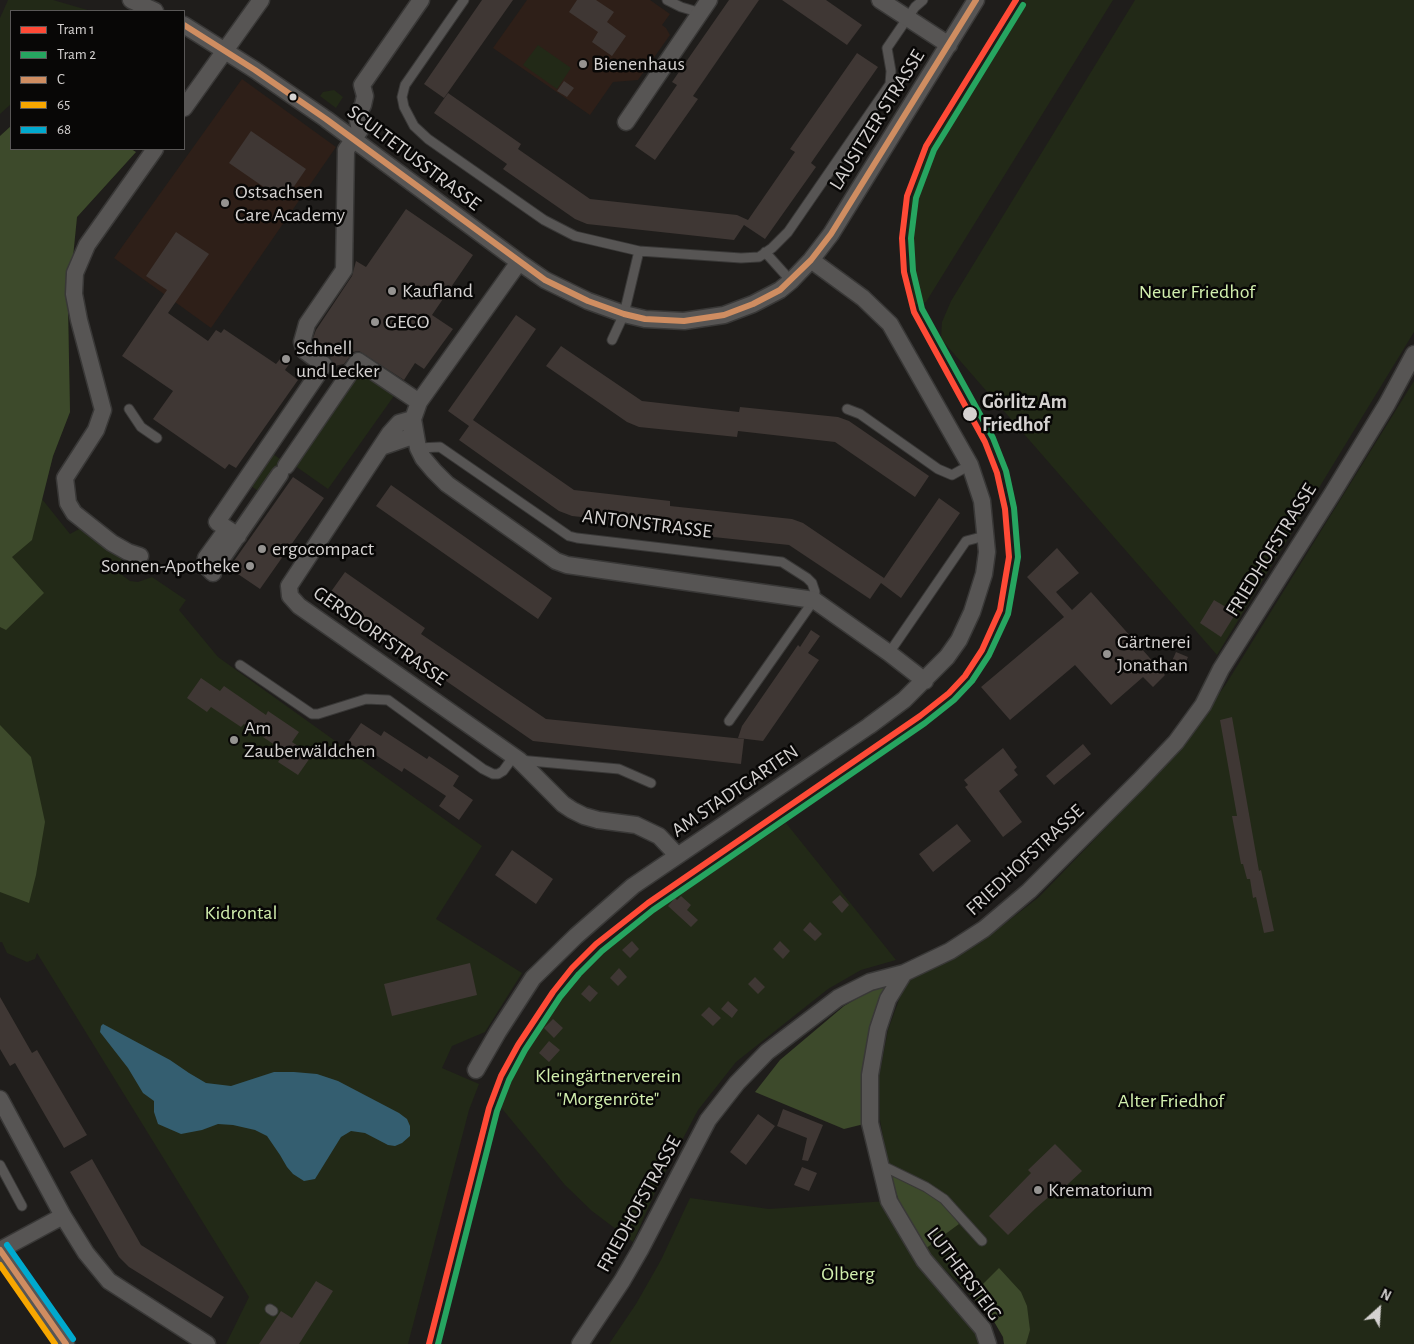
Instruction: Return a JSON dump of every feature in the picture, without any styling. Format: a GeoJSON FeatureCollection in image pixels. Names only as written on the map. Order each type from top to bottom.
{"type":"FeatureCollection","features":[{"type":"Feature","properties":{"kind":"street"},"geometry":{"type":"LineString","coordinates":[[131,0],[153,10]]}},
{"type":"Feature","properties":{"kind":"street"},"geometry":{"type":"LineString","coordinates":[[185,107],[262,0]]}},
{"type":"Feature","properties":{"kind":"street"},"geometry":{"type":"LineString","coordinates":[[354,368],[333,371],[305,351],[302,342],[307,324],[344,270],[346,150],[360,130],[357,116],[365,96],[362,85],[421,0]]}},
{"type":"Feature","properties":{"kind":"street"},"geometry":{"type":"LineString","coordinates":[[880,0],[949,45]]}},
{"type":"Feature","properties":{"kind":"street","name":"LAUSITZER STRASSE"},"geometry":{"type":"LineString","coordinates":[[811,260],[831,234],[976,0]]}},
{"type":"Feature","properties":{"kind":"street"},"geometry":{"type":"LineString","coordinates":[[626,122],[705,6]]}},
{"type":"Feature","properties":{"kind":"street","name":"SCULTETUSSTRASSE"},"geometry":{"type":"LineString","coordinates":[[185,26],[226,50],[354,140],[545,280],[570,293],[624,314],[665,321],[705,319],[724,315],[780,290],[811,260]]}},
{"type":"Feature","properties":{"kind":"street"},"geometry":{"type":"LineString","coordinates":[[140,556],[112,543],[74,513],[68,503],[65,478],[96,430],[103,410],[79,320],[74,294],[75,273],[87,245],[154,150]]}},
{"type":"Feature","properties":{"kind":"street","name":"AM STADTGARTEN"},"geometry":{"type":"LineString","coordinates":[[476,1070],[498,1032],[534,978],[576,936],[633,886],[676,855],[869,726],[904,700],[947,657],[959,640],[972,612],[984,574],[987,552],[982,500],[970,465],[890,324],[863,298],[811,260]]}},
{"type":"Feature","properties":{"kind":"street"},"geometry":{"type":"LineString","coordinates":[[519,262],[419,402],[414,425],[418,448],[423,458],[447,484],[556,561],[567,565],[814,600],[925,681]]}},
{"type":"Feature","properties":{"kind":"street","name":"FRIEDHOFSTRASSE"},"geometry":{"type":"LineString","coordinates":[[580,1344],[636,1258],[708,1120],[737,1083],[767,1052],[838,998],[870,982],[904,973],[950,951],[984,929],[1058,863],[1176,742],[1203,705],[1221,669],[1342,478],[1387,404],[1414,354]]}},
{"type":"Feature","properties":{"kind":"street"},"geometry":{"type":"LineString","coordinates":[[216,567],[232,532],[283,470],[358,361],[419,402]]}},
{"type":"Feature","properties":{"kind":"street"},"geometry":{"type":"LineString","coordinates":[[232,532],[217,522],[324,365]]}},
{"type":"Feature","properties":{"kind":"street","name":"GERSDORFSTRASSE"},"geometry":{"type":"LineString","coordinates":[[414,425],[399,423],[381,446],[289,586],[290,596],[299,606],[517,758],[563,804],[584,816],[598,820],[636,825],[659,836],[676,855]]}},
{"type":"Feature","properties":{"kind":"street","name":"LUTHERSTEIG"},"geometry":{"type":"LineString","coordinates":[[904,973],[888,999],[878,1028],[870,1075],[870,1123],[889,1201],[899,1220],[924,1260],[983,1329],[988,1344]]}},
{"type":"Feature","properties":{"kind":"street"},"geometry":{"type":"LineString","coordinates":[[0,1099],[63,1216],[86,1253],[109,1281],[207,1344]]}},
{"type":"Feature","properties":{"kind":"street"},"geometry":{"type":"LineString","coordinates":[[63,1216],[0,1250],[66,1344]]}},
{"type":"Feature","properties":{"kind":"lane"},"geometry":{"type":"LineString","coordinates":[[464,0],[404,86],[402,97],[404,107],[414,126],[428,139],[544,220],[576,236],[639,250],[741,258],[758,257],[788,232],[890,84],[892,71],[887,48],[915,7],[923,0]]}},
{"type":"Feature","properties":{"kind":"lane"},"geometry":{"type":"LineString","coordinates":[[667,0],[681,7],[705,6]]}},
{"type":"Feature","properties":{"kind":"lane"},"geometry":{"type":"LineString","coordinates":[[612,340],[624,314],[639,250]]}},
{"type":"Feature","properties":{"kind":"lane"},"geometry":{"type":"LineString","coordinates":[[765,252],[791,281]]}},
{"type":"Feature","properties":{"kind":"lane"},"geometry":{"type":"LineString","coordinates":[[130,409],[141,427],[157,438]]}},
{"type":"Feature","properties":{"kind":"lane"},"geometry":{"type":"LineString","coordinates":[[847,409],[860,414],[938,469],[952,475],[970,465]]}},
{"type":"Feature","properties":{"kind":"lane","name":"ANTONSTRASSE"},"geometry":{"type":"LineString","coordinates":[[418,448],[440,447],[569,536],[782,562],[790,565],[812,583],[815,592],[814,600]]}},
{"type":"Feature","properties":{"kind":"lane"},"geometry":{"type":"LineString","coordinates":[[889,653],[966,541],[985,536]]}},
{"type":"Feature","properties":{"kind":"lane"},"geometry":{"type":"LineString","coordinates":[[729,721],[814,600]]}},
{"type":"Feature","properties":{"kind":"lane"},"geometry":{"type":"LineString","coordinates":[[240,666],[312,714],[318,714],[366,699],[388,700],[483,769],[493,774],[498,774],[517,758],[619,768],[651,783]]}},
{"type":"Feature","properties":{"kind":"lane"},"geometry":{"type":"LineString","coordinates":[[881,1165],[926,1187],[944,1199],[982,1241]]}},
{"type":"Feature","properties":{"kind":"lane"},"geometry":{"type":"LineString","coordinates":[[0,1166],[22,1206]]}},
{"type":"Feature","properties":{"kind":"shaded area","name":"Bienenhaus"},"geometry":{"type":"Polygon","coordinates":[[[527,0],[650,0],[670,14],[662,25],[670,35],[638,80],[613,82],[590,115],[493,48],[527,0]]]}},
{"type":"Feature","properties":{"kind":"shaded area","name":"Ostsachsen Care Academy"},"geometry":{"type":"Polygon","coordinates":[[[242,79],[336,147],[211,328],[114,258],[242,79]]]}},
{"type":"Feature","properties":{"kind":"green space"},"geometry":{"type":"Polygon","coordinates":[[[8,0],[53,0],[88,10],[10,10],[10,105],[0,114],[0,18],[8,0]]]}},
{"type":"Feature","properties":{"kind":"green space"},"geometry":{"type":"Polygon","coordinates":[[[1025,0],[1113,0],[926,302],[914,305],[907,239],[911,200],[919,174],[929,148],[1025,0]]]}},
{"type":"Feature","properties":{"kind":"green space","name":"Neuer Friedhof"},"geometry":{"type":"Polygon","coordinates":[[[1135,0],[1414,0],[1414,332],[1217,655],[941,339],[942,322],[951,301],[1135,0]]]}},
{"type":"Feature","properties":{"kind":"green space"},"geometry":{"type":"Polygon","coordinates":[[[538,45],[571,68],[557,89],[523,65],[538,45]]]}},
{"type":"Feature","properties":{"kind":"green space"},"geometry":{"type":"Polygon","coordinates":[[[334,90],[343,97],[336,108],[320,96],[323,92],[334,90]]]}},
{"type":"Feature","properties":{"kind":"green space","name":"Kidrontal"},"geometry":{"type":"Polygon","coordinates":[[[10,127],[10,150],[133,150],[136,152],[77,217],[68,307],[70,412],[53,456],[42,499],[70,534],[81,528],[123,556],[119,570],[130,581],[138,582],[152,577],[186,600],[179,610],[218,657],[482,846],[436,919],[522,973],[485,1032],[452,1046],[442,1068],[479,1084],[469,1110],[408,1344],[226,1344],[249,1297],[37,953],[35,959],[27,962],[7,953],[2,942],[0,942],[0,136],[10,127]]]}},
{"type":"Feature","properties":{"kind":"green space"},"geometry":{"type":"Polygon","coordinates":[[[10,127],[10,150],[133,150],[136,152],[77,217],[68,307],[70,412],[53,456],[32,540],[12,557],[44,593],[6,630],[0,627],[0,136],[10,127]]]}},
{"type":"Feature","properties":{"kind":"green space"},"geometry":{"type":"Polygon","coordinates":[[[358,369],[396,393],[328,489],[291,463],[358,369]]]}},
{"type":"Feature","properties":{"kind":"green space","name":"Alter Friedhof"},"geometry":{"type":"Polygon","coordinates":[[[1414,381],[1414,1344],[1004,1344],[1003,1337],[992,1318],[925,1249],[899,1201],[890,1174],[880,1120],[879,1077],[888,1030],[900,997],[910,980],[980,943],[1039,897],[1149,783],[1184,743],[1226,684],[1414,381]]]}},
{"type":"Feature","properties":{"kind":"green space"},"geometry":{"type":"Polygon","coordinates":[[[270,452],[283,461],[261,493],[248,484],[270,452]]]}},
{"type":"Feature","properties":{"kind":"green space"},"geometry":{"type":"Polygon","coordinates":[[[0,725],[31,757],[45,822],[29,903],[0,892],[0,725]]]}},
{"type":"Feature","properties":{"kind":"green space","name":"Kleingärtnerverein \"Morgenröte\""},"geometry":{"type":"Polygon","coordinates":[[[786,823],[896,960],[861,970],[828,989],[736,1062],[698,1110],[658,1186],[633,1242],[592,1211],[565,1185],[499,1105],[526,1048],[546,1016],[581,973],[605,950],[652,912],[786,823]]]}},
{"type":"Feature","properties":{"kind":"green space"},"geometry":{"type":"Polygon","coordinates":[[[898,978],[885,997],[868,1123],[844,1129],[755,1092],[780,1060],[844,1006],[875,988],[898,978]]]}},
{"type":"Feature","properties":{"kind":"green space"},"geometry":{"type":"Polygon","coordinates":[[[890,1174],[925,1189],[942,1200],[959,1224],[925,1249],[899,1201],[890,1174]]]}},
{"type":"Feature","properties":{"kind":"green space","name":"Ölberg"},"geometry":{"type":"Polygon","coordinates":[[[690,1198],[769,1209],[887,1201],[986,1344],[609,1344],[636,1304],[661,1260],[690,1198]]]}},
{"type":"Feature","properties":{"kind":"green space"},"geometry":{"type":"Polygon","coordinates":[[[999,1268],[1021,1292],[1027,1306],[1030,1330],[1026,1344],[1004,1344],[1003,1337],[992,1318],[971,1296],[999,1268]]]}},
{"type":"Feature","properties":{"kind":"water"},"geometry":{"type":"Polygon","coordinates":[[[103,1024],[170,1060],[206,1083],[231,1086],[274,1072],[317,1074],[338,1081],[407,1119],[410,1126],[410,1136],[395,1146],[388,1145],[365,1133],[351,1131],[341,1137],[315,1179],[304,1181],[293,1174],[287,1167],[267,1136],[255,1130],[218,1124],[202,1130],[181,1134],[158,1124],[154,1112],[154,1101],[143,1093],[128,1068],[100,1032],[103,1024]]]}},
{"type":"Feature","properties":{"kind":"building"},"geometry":{"type":"Polygon","coordinates":[[[482,0],[513,0],[444,98],[424,84],[482,0]]]}},
{"type":"Feature","properties":{"kind":"building"},"geometry":{"type":"Polygon","coordinates":[[[577,0],[596,0],[614,12],[607,22],[626,36],[612,56],[592,42],[598,32],[569,12],[577,0]]]}},
{"type":"Feature","properties":{"kind":"building"},"geometry":{"type":"Polygon","coordinates":[[[729,0],[759,0],[693,96],[698,99],[655,160],[635,146],[677,85],[672,82],[729,0]]]}},
{"type":"Feature","properties":{"kind":"building"},"geometry":{"type":"Polygon","coordinates":[[[782,0],[826,0],[862,25],[847,45],[782,0]]]}},
{"type":"Feature","properties":{"kind":"building"},"geometry":{"type":"Polygon","coordinates":[[[857,53],[878,67],[811,163],[816,167],[765,239],[744,225],[734,240],[587,224],[575,219],[503,169],[507,164],[434,113],[448,93],[521,144],[518,149],[590,199],[737,215],[748,220],[795,152],[790,149],[857,53]]]}},
{"type":"Feature","properties":{"kind":"building"},"geometry":{"type":"Polygon","coordinates":[[[564,81],[574,88],[567,97],[557,91],[564,81]]]}},
{"type":"Feature","properties":{"kind":"building"},"geometry":{"type":"Polygon","coordinates":[[[251,131],[306,169],[284,201],[229,163],[251,131]]]}},
{"type":"Feature","properties":{"kind":"building","name":"Kaufland"},"geometry":{"type":"Polygon","coordinates":[[[406,209],[473,255],[432,315],[453,329],[424,369],[415,363],[404,380],[359,351],[353,352],[344,364],[334,366],[330,357],[316,347],[313,338],[316,330],[352,276],[356,261],[366,267],[406,209]]]}},
{"type":"Feature","properties":{"kind":"building"},"geometry":{"type":"Polygon","coordinates":[[[176,232],[209,254],[168,313],[208,341],[216,330],[221,333],[224,329],[276,364],[284,354],[292,360],[285,370],[298,380],[236,468],[229,464],[225,469],[153,419],[173,391],[122,356],[167,290],[146,276],[176,232]]]}},
{"type":"Feature","properties":{"kind":"building"},"geometry":{"type":"Polygon","coordinates":[[[516,315],[536,329],[473,420],[574,490],[670,501],[670,506],[792,519],[803,523],[884,578],[882,581],[939,498],[960,513],[901,598],[881,583],[870,599],[789,545],[666,532],[667,526],[572,516],[559,511],[459,440],[469,426],[448,411],[516,315]]]}},
{"type":"Feature","properties":{"kind":"building"},"geometry":{"type":"Polygon","coordinates":[[[561,346],[642,401],[739,412],[740,407],[838,417],[849,421],[929,476],[915,497],[835,442],[738,431],[737,437],[639,427],[627,422],[546,366],[561,346]]]}},
{"type":"Feature","properties":{"kind":"building"},"geometry":{"type":"Polygon","coordinates":[[[293,477],[324,498],[260,589],[229,568],[293,477]]]}},
{"type":"Feature","properties":{"kind":"building"},"geometry":{"type":"Polygon","coordinates":[[[391,485],[552,598],[538,619],[376,506],[391,485]]]}},
{"type":"Feature","properties":{"kind":"building"},"geometry":{"type":"Polygon","coordinates":[[[1057,548],[1079,573],[1056,592],[1072,610],[1091,592],[1165,675],[1153,687],[1143,677],[1111,705],[1075,665],[1010,720],[981,687],[1064,617],[1027,577],[1057,548]]]}},
{"type":"Feature","properties":{"kind":"building"},"geometry":{"type":"Polygon","coordinates":[[[345,572],[425,628],[421,634],[546,719],[744,739],[741,764],[533,741],[407,654],[411,649],[330,593],[345,572]]]}},
{"type":"Feature","properties":{"kind":"building"},"geometry":{"type":"Polygon","coordinates":[[[1214,600],[1236,613],[1221,637],[1200,623],[1214,600]]]}},
{"type":"Feature","properties":{"kind":"building"},"geometry":{"type":"Polygon","coordinates":[[[811,630],[820,636],[808,653],[819,660],[763,741],[738,738],[742,726],[798,645],[800,647],[811,630]]]}},
{"type":"Feature","properties":{"kind":"building"},"geometry":{"type":"Polygon","coordinates":[[[1176,652],[1188,657],[1184,666],[1172,661],[1176,652]]]}},
{"type":"Feature","properties":{"kind":"building"},"geometry":{"type":"Polygon","coordinates":[[[201,678],[220,691],[224,686],[266,715],[268,711],[299,732],[292,742],[312,755],[298,775],[278,762],[285,752],[244,724],[241,727],[211,707],[207,712],[187,698],[201,678]]]}},
{"type":"Feature","properties":{"kind":"building"},"geometry":{"type":"Polygon","coordinates":[[[1232,717],[1259,871],[1261,870],[1274,931],[1264,933],[1256,897],[1253,898],[1250,879],[1247,879],[1243,864],[1241,864],[1232,816],[1237,816],[1220,720],[1232,717]]]}},
{"type":"Feature","properties":{"kind":"building"},"geometry":{"type":"Polygon","coordinates":[[[361,723],[381,736],[384,731],[427,759],[429,756],[459,776],[453,786],[473,800],[459,820],[439,806],[446,796],[404,768],[402,772],[371,752],[368,757],[347,743],[361,723]]]}},
{"type":"Feature","properties":{"kind":"building"},"geometry":{"type":"Polygon","coordinates":[[[1083,744],[1091,754],[1054,785],[1046,776],[1083,744]]]}},
{"type":"Feature","properties":{"kind":"building"},"geometry":{"type":"Polygon","coordinates":[[[1003,748],[1017,767],[1014,770],[1018,775],[999,791],[1022,822],[1003,837],[965,787],[968,785],[964,780],[1003,748]]]}},
{"type":"Feature","properties":{"kind":"building"},"geometry":{"type":"Polygon","coordinates":[[[957,824],[971,841],[933,872],[919,854],[957,824]]]}},
{"type":"Feature","properties":{"kind":"building"},"geometry":{"type":"Polygon","coordinates":[[[512,850],[553,879],[536,904],[495,875],[512,850]]]}},
{"type":"Feature","properties":{"kind":"building"},"geometry":{"type":"Polygon","coordinates":[[[840,895],[849,905],[842,913],[832,902],[840,895]]]}},
{"type":"Feature","properties":{"kind":"building"},"geometry":{"type":"Polygon","coordinates":[[[681,896],[691,905],[687,910],[698,920],[691,927],[668,906],[675,898],[677,900],[681,896]]]}},
{"type":"Feature","properties":{"kind":"building"},"geometry":{"type":"Polygon","coordinates":[[[810,922],[822,934],[815,941],[803,930],[810,922]]]}},
{"type":"Feature","properties":{"kind":"building"},"geometry":{"type":"Polygon","coordinates":[[[632,941],[639,949],[630,958],[622,950],[632,941]]]}},
{"type":"Feature","properties":{"kind":"building"},"geometry":{"type":"Polygon","coordinates":[[[780,941],[790,951],[783,959],[773,949],[780,941]]]}},
{"type":"Feature","properties":{"kind":"building"},"geometry":{"type":"Polygon","coordinates":[[[470,963],[477,995],[392,1016],[384,984],[470,963]]]}},
{"type":"Feature","properties":{"kind":"building"},"geometry":{"type":"Polygon","coordinates":[[[619,968],[627,977],[618,986],[610,978],[619,968]]]}},
{"type":"Feature","properties":{"kind":"building"},"geometry":{"type":"Polygon","coordinates":[[[755,977],[765,987],[758,994],[748,984],[755,977]]]}},
{"type":"Feature","properties":{"kind":"building"},"geometry":{"type":"Polygon","coordinates":[[[589,985],[598,993],[590,1002],[581,994],[589,985]]]}},
{"type":"Feature","properties":{"kind":"building"},"geometry":{"type":"Polygon","coordinates":[[[0,997],[32,1053],[37,1050],[87,1135],[64,1148],[15,1063],[10,1066],[0,1049],[0,997]]]}},
{"type":"Feature","properties":{"kind":"building"},"geometry":{"type":"Polygon","coordinates":[[[728,1001],[738,1010],[732,1018],[721,1009],[728,1001]]]}},
{"type":"Feature","properties":{"kind":"building"},"geometry":{"type":"Polygon","coordinates":[[[709,1007],[721,1018],[713,1026],[701,1015],[709,1007]]]}},
{"type":"Feature","properties":{"kind":"building"},"geometry":{"type":"Polygon","coordinates":[[[553,1019],[563,1028],[554,1038],[544,1028],[553,1019]]]}},
{"type":"Feature","properties":{"kind":"building"},"geometry":{"type":"Polygon","coordinates":[[[549,1041],[560,1050],[549,1062],[539,1053],[549,1041]]]}},
{"type":"Feature","properties":{"kind":"building"},"geometry":{"type":"Polygon","coordinates":[[[783,1109],[823,1125],[808,1161],[802,1160],[807,1138],[777,1126],[783,1109]]]}},
{"type":"Feature","properties":{"kind":"building"},"geometry":{"type":"Polygon","coordinates":[[[758,1114],[775,1126],[746,1165],[730,1152],[758,1114]]]}},
{"type":"Feature","properties":{"kind":"building","name":"Krematorium"},"geometry":{"type":"Polygon","coordinates":[[[1055,1144],[1082,1171],[1054,1197],[1052,1194],[1008,1235],[989,1216],[1031,1173],[1028,1170],[1055,1144]]]}},
{"type":"Feature","properties":{"kind":"building"},"geometry":{"type":"Polygon","coordinates":[[[92,1159],[141,1245],[224,1297],[211,1318],[129,1267],[119,1257],[70,1172],[92,1159]]]}},
{"type":"Feature","properties":{"kind":"building"},"geometry":{"type":"Polygon","coordinates":[[[802,1167],[817,1173],[809,1191],[794,1185],[802,1167]]]}},
{"type":"Feature","properties":{"kind":"building"},"geometry":{"type":"Polygon","coordinates":[[[316,1281],[333,1291],[299,1344],[259,1344],[281,1311],[292,1318],[316,1281]]]}},
{"type":"Feature","properties":{"kind":"tram line","name":"1"},"geometry":{"type":"LineString","coordinates":[[429,1344],[489,1108],[501,1076],[518,1045],[553,992],[572,968],[596,944],[648,903],[920,716],[949,693],[965,676],[982,650],[1000,610],[1009,557],[1005,509],[997,473],[985,442],[914,312],[904,272],[902,238],[907,196],[926,146],[1016,0]]}},
{"type":"Feature","properties":{"kind":"tram line","name":"2"},"geometry":{"type":"LineString","coordinates":[[438,1344],[497,1111],[509,1080],[525,1050],[560,997],[602,951],[653,910],[925,723],[954,700],[972,681],[989,655],[1008,614],[1018,557],[1014,508],[1006,471],[993,438],[922,309],[913,271],[911,238],[916,198],[934,150],[1023,5]]}},
{"type":"Feature","properties":{"kind":"transit line","name":"C"},"geometry":{"type":"LineString","coordinates":[[185,26],[255,70],[326,119],[545,280],[588,301],[624,314],[645,319],[684,321],[724,315],[753,304],[780,290],[811,260],[831,234],[976,0]]}},
{"type":"Feature","properties":{"kind":"transit line","name":"68"},"geometry":{"type":"LineString","coordinates":[[7,1245],[73,1339]]}},
{"type":"Feature","properties":{"kind":"transit line","name":"C"},"geometry":{"type":"LineString","coordinates":[[0,1250],[66,1344]]}},
{"type":"Feature","properties":{"kind":"transit line","name":"65"},"geometry":{"type":"LineString","coordinates":[[0,1265],[55,1344]]}},
{"type":"Feature","properties":{"kind":"place","name":"Bienenhaus"},"geometry":{"type":"Point","coordinates":[583,64]}},
{"type":"Feature","properties":{"kind":"place","name":"Ostsachsen Care Academy"},"geometry":{"type":"Point","coordinates":[225,203]}},
{"type":"Feature","properties":{"kind":"place","name":"Kaufland"},"geometry":{"type":"Point","coordinates":[392,291]}},
{"type":"Feature","properties":{"kind":"place","name":"GECO"},"geometry":{"type":"Point","coordinates":[375,322]}},
{"type":"Feature","properties":{"kind":"place","name":"Schnell und Lecker"},"geometry":{"type":"Point","coordinates":[286,359]}},
{"type":"Feature","properties":{"kind":"place","name":"Görlitz Am Friedhof"},"geometry":{"type":"Point","coordinates":[970,414]}},
{"type":"Feature","properties":{"kind":"place","name":"ergocompact"},"geometry":{"type":"Point","coordinates":[262,549]}},
{"type":"Feature","properties":{"kind":"place","name":"Sonnen-Apotheke"},"geometry":{"type":"Point","coordinates":[250,566]}},
{"type":"Feature","properties":{"kind":"place","name":"Gärtnerei Jonathan"},"geometry":{"type":"Point","coordinates":[1107,654]}},
{"type":"Feature","properties":{"kind":"place","name":"Am Zauberwäldchen"},"geometry":{"type":"Point","coordinates":[234,740]}},
{"type":"Feature","properties":{"kind":"place","name":"Krematorium"},"geometry":{"type":"Point","coordinates":[1038,1190]}}]}
